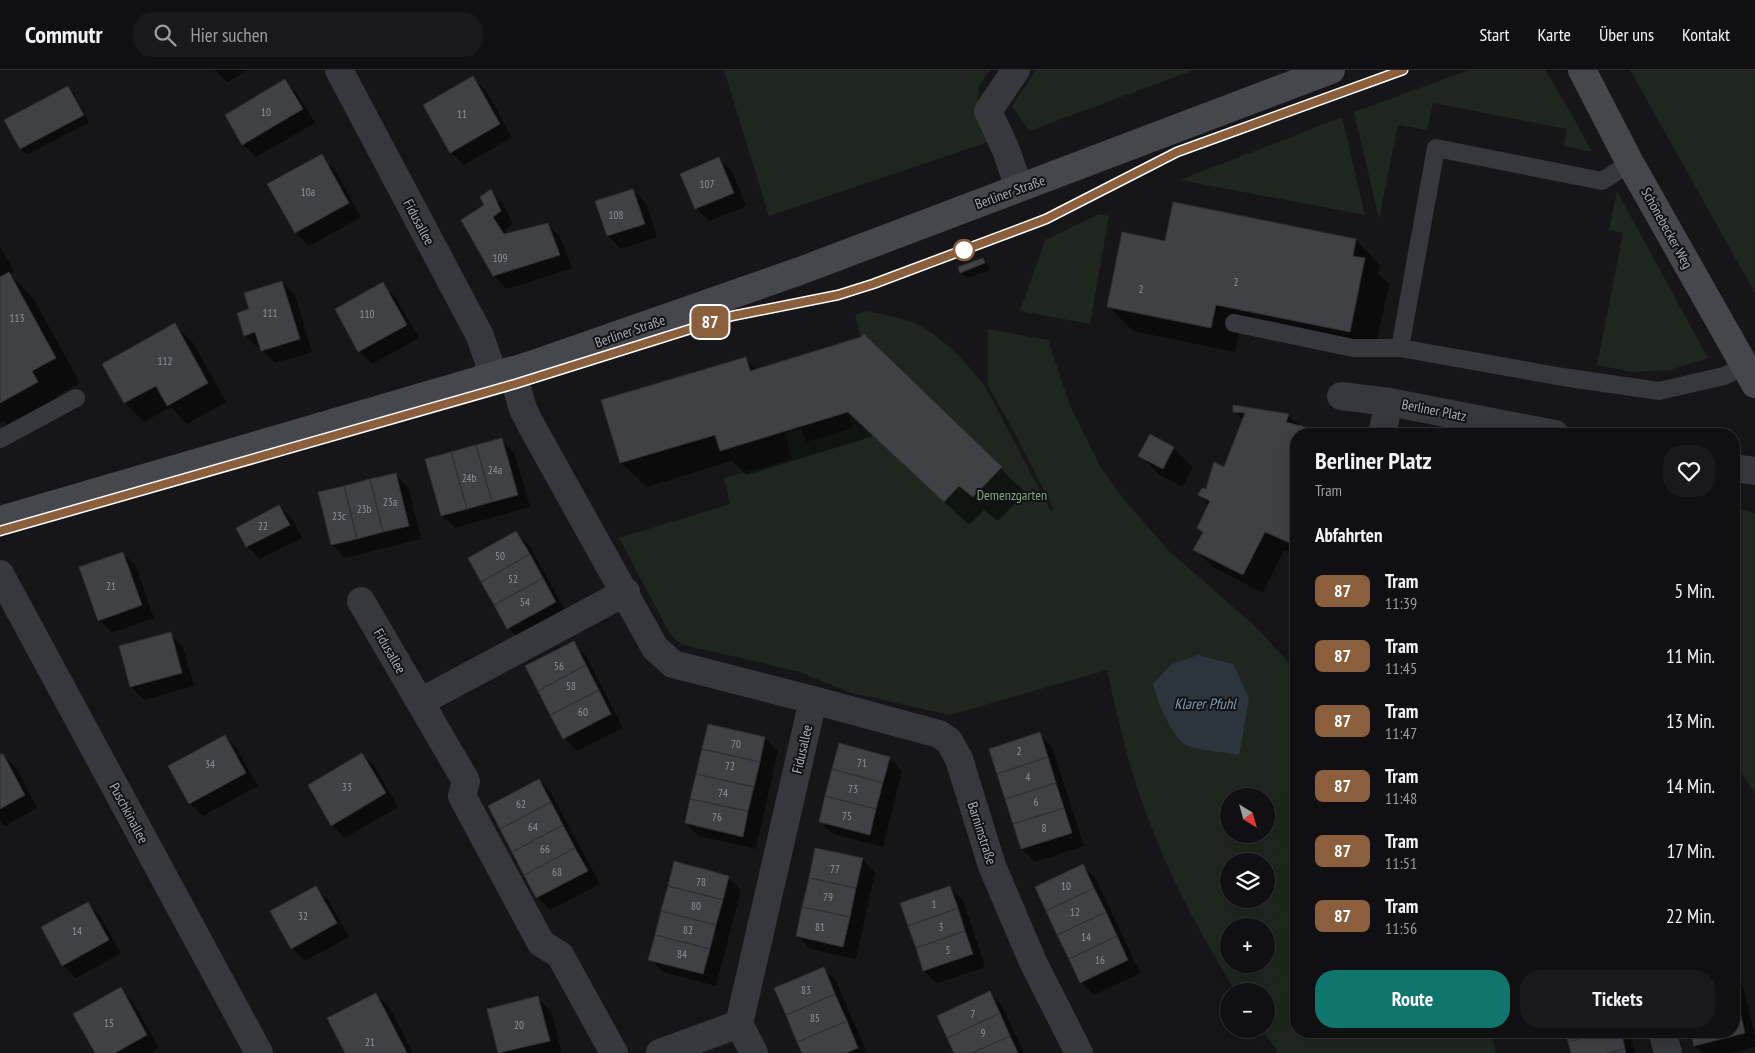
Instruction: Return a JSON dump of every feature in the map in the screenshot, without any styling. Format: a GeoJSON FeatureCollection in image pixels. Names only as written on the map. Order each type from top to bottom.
{"type":"FeatureCollection","features":[{"type":"Feature","properties":{"kind":"street","name":"Fidusallee"},"geometry":{"type":"LineString","coordinates":[[339,70],[480,336],[626,592],[655,648],[673,664],[813,700],[739,1024]]}},
{"type":"Feature","properties":{"kind":"street"},"geometry":{"type":"LineString","coordinates":[[1016,70],[988,111],[1006,150],[1019,188]]}},
{"type":"Feature","properties":{"kind":"street","name":"Berliner Straße"},"geometry":{"type":"LineString","coordinates":[[0,520],[503,374],[791,274],[1331,70]]}},
{"type":"Feature","properties":{"kind":"street","name":"Schönebecker Weg"},"geometry":{"type":"LineString","coordinates":[[1582,70],[1630,163],[1749,375]]}},
{"type":"Feature","properties":{"kind":"street","name":"Berliner Platz"},"geometry":{"type":"LineString","coordinates":[[1341,396],[1389,402],[1524,428]]}},
{"type":"Feature","properties":{"kind":"street"},"geometry":{"type":"LineString","coordinates":[[1383,428],[1389,402]]}},
{"type":"Feature","properties":{"kind":"street"},"geometry":{"type":"LineString","coordinates":[[1740,469],[1755,471]]}},
{"type":"Feature","properties":{"kind":"street","name":"Puschkinallee"},"geometry":{"type":"LineString","coordinates":[[0,574],[259,1053]]}},
{"type":"Feature","properties":{"kind":"street"},"geometry":{"type":"LineString","coordinates":[[420,702],[626,592]]}},
{"type":"Feature","properties":{"kind":"street","name":"Fidusallee"},"geometry":{"type":"LineString","coordinates":[[361,601],[466,781],[462,796],[541,942],[560,955],[614,1053]]}},
{"type":"Feature","properties":{"kind":"street","name":"Barnimstraße"},"geometry":{"type":"LineString","coordinates":[[813,700],[938,734],[949,741],[959,759],[992,866],[1033,962],[1079,1053]]}},
{"type":"Feature","properties":{"kind":"street"},"geometry":{"type":"LineString","coordinates":[[660,1053],[739,1024],[754,1053]]}},
{"type":"Feature","properties":{"kind":"street"},"geometry":{"type":"LineString","coordinates":[[1664,1038],[1668,1053]]}},
{"type":"Feature","properties":{"kind":"lane"},"geometry":{"type":"LineString","coordinates":[[1400,348],[1436,148],[1602,181],[1630,163]]}},
{"type":"Feature","properties":{"kind":"lane"},"geometry":{"type":"LineString","coordinates":[[1234,323],[1353,348],[1400,348],[1563,377],[1659,391],[1724,376],[1749,375]]}},
{"type":"Feature","properties":{"kind":"lane"},"geometry":{"type":"LineString","coordinates":[[0,439],[76,398]]}},
{"type":"Feature","properties":{"kind":"green space"},"geometry":{"type":"Polygon","coordinates":[[[724,70],[990,70],[979,86],[977,109],[988,142],[769,216],[724,70]]]}},
{"type":"Feature","properties":{"kind":"green space"},"geometry":{"type":"Polygon","coordinates":[[[1036,70],[1194,70],[1029,131],[1012,106],[1036,70]]]}},
{"type":"Feature","properties":{"kind":"green space"},"geometry":{"type":"Polygon","coordinates":[[[1469,70],[1545,70],[1592,152],[1564,146],[1567,129],[1433,103],[1427,130],[1398,125],[1379,219],[1354,112],[1469,70]]]}},
{"type":"Feature","properties":{"kind":"green space"},"geometry":{"type":"Polygon","coordinates":[[[1630,70],[1755,70],[1755,293],[1630,70]]]}},
{"type":"Feature","properties":{"kind":"green space"},"geometry":{"type":"Polygon","coordinates":[[[1342,117],[1365,215],[1180,180],[1342,117]]]}},
{"type":"Feature","properties":{"kind":"green space"},"geometry":{"type":"Polygon","coordinates":[[[1617,191],[1708,358],[1670,370],[1632,372],[1597,365],[1623,233],[1609,230],[1617,191]]]}},
{"type":"Feature","properties":{"kind":"green space"},"geometry":{"type":"Polygon","coordinates":[[[1099,214],[1109,216],[1090,324],[1020,311],[1045,240],[1099,214]]]}},
{"type":"Feature","properties":{"kind":"green space","name":"Demenzgarten"},"geometry":{"type":"Polygon","coordinates":[[[867,311],[896,317],[932,333],[957,354],[986,388],[1051,511],[1054,510],[988,386],[988,329],[1048,340],[1069,403],[1100,466],[1122,497],[1169,551],[1254,625],[1290,664],[1290,1038],[1493,1038],[1496,1053],[1279,1053],[1268,1038],[1275,1038],[1275,983],[1230,983],[1225,973],[1275,973],[1275,918],[1220,918],[1220,964],[1177,887],[1149,821],[1130,765],[1107,670],[950,715],[851,693],[800,672],[684,645],[676,640],[669,632],[619,538],[730,504],[724,478],[792,459],[785,433],[801,428],[806,442],[852,428],[848,412],[944,501],[959,486],[973,497],[1002,467],[864,334],[861,337],[855,315],[867,311]]]}},
{"type":"Feature","properties":{"kind":"green space"},"geometry":{"type":"Polygon","coordinates":[[[1740,509],[1755,513],[1755,794],[1740,771],[1740,509]]]}},
{"type":"Feature","properties":{"kind":"water","name":"Klarer Pfuhl"},"geometry":{"type":"Polygon","coordinates":[[[1198,655],[1233,664],[1249,698],[1239,755],[1186,745],[1175,734],[1161,708],[1153,684],[1172,664],[1198,655]]]}},
{"type":"Feature","properties":{"kind":"building"},"geometry":{"type":"Polygon","coordinates":[[[473,76],[500,124],[450,153],[423,105],[473,76]]]}},
{"type":"Feature","properties":{"kind":"building"},"geometry":{"type":"Polygon","coordinates":[[[285,79],[303,109],[242,145],[225,115],[285,79]]]}},
{"type":"Feature","properties":{"kind":"building"},"geometry":{"type":"Polygon","coordinates":[[[68,86],[84,115],[20,149],[4,120],[68,86]]]}},
{"type":"Feature","properties":{"kind":"building"},"geometry":{"type":"Polygon","coordinates":[[[322,154],[349,203],[295,233],[267,184],[322,154]]]}},
{"type":"Feature","properties":{"kind":"building"},"geometry":{"type":"Polygon","coordinates":[[[719,157],[734,193],[695,209],[680,174],[719,157]]]}},
{"type":"Feature","properties":{"kind":"building"},"geometry":{"type":"Polygon","coordinates":[[[491,189],[501,211],[493,217],[504,234],[548,223],[560,255],[493,276],[461,220],[484,205],[480,197],[491,189]]]}},
{"type":"Feature","properties":{"kind":"building"},"geometry":{"type":"Polygon","coordinates":[[[633,189],[645,224],[607,236],[595,201],[633,189]]]}},
{"type":"Feature","properties":{"kind":"building"},"geometry":{"type":"Polygon","coordinates":[[[1173,202],[1356,239],[1353,256],[1365,258],[1350,332],[1216,305],[1211,328],[1107,307],[1122,232],[1165,241],[1173,202]]]}},
{"type":"Feature","properties":{"kind":"building"},"geometry":{"type":"Polygon","coordinates":[[[983,258],[985,263],[960,273],[958,267],[983,258]]]}},
{"type":"Feature","properties":{"kind":"building"},"geometry":{"type":"Polygon","coordinates":[[[9,272],[56,358],[32,371],[38,382],[0,403],[0,277],[9,272]]]}},
{"type":"Feature","properties":{"kind":"building"},"geometry":{"type":"Polygon","coordinates":[[[282,281],[300,339],[261,351],[255,332],[244,336],[237,313],[249,309],[244,293],[282,281]]]}},
{"type":"Feature","properties":{"kind":"building"},"geometry":{"type":"Polygon","coordinates":[[[383,282],[407,325],[358,352],[335,309],[383,282]]]}},
{"type":"Feature","properties":{"kind":"building"},"geometry":{"type":"Polygon","coordinates":[[[175,323],[208,383],[167,406],[156,386],[124,403],[102,364],[175,323]]]}},
{"type":"Feature","properties":{"kind":"building"},"geometry":{"type":"Polygon","coordinates":[[[864,334],[1002,467],[973,497],[959,486],[944,502],[848,412],[720,451],[715,435],[620,463],[601,400],[746,357],[750,371],[861,337],[864,334]]]}},
{"type":"Feature","properties":{"kind":"building"},"geometry":{"type":"Polygon","coordinates":[[[1233,405],[1289,414],[1286,422],[1305,427],[1290,428],[1290,543],[1265,532],[1243,575],[1193,550],[1203,532],[1197,528],[1210,501],[1198,495],[1202,488],[1206,489],[1214,462],[1224,467],[1245,413],[1233,412],[1233,405]]]}},
{"type":"Feature","properties":{"kind":"building"},"geometry":{"type":"Polygon","coordinates":[[[1150,434],[1174,447],[1163,469],[1138,456],[1150,434]]]}},
{"type":"Feature","properties":{"kind":"building"},"geometry":{"type":"Polygon","coordinates":[[[502,438],[518,495],[492,502],[476,445],[502,438]]]}},
{"type":"Feature","properties":{"kind":"building"},"geometry":{"type":"Polygon","coordinates":[[[476,445],[492,502],[467,509],[451,452],[476,445]]]}},
{"type":"Feature","properties":{"kind":"building"},"geometry":{"type":"Polygon","coordinates":[[[451,452],[467,509],[441,516],[425,459],[451,452]]]}},
{"type":"Feature","properties":{"kind":"building"},"geometry":{"type":"Polygon","coordinates":[[[396,473],[409,526],[383,532],[370,479],[396,473]]]}},
{"type":"Feature","properties":{"kind":"building"},"geometry":{"type":"Polygon","coordinates":[[[370,479],[383,532],[357,539],[344,486],[370,479]]]}},
{"type":"Feature","properties":{"kind":"building"},"geometry":{"type":"Polygon","coordinates":[[[344,486],[357,539],[331,545],[318,492],[344,486]]]}},
{"type":"Feature","properties":{"kind":"building"},"geometry":{"type":"Polygon","coordinates":[[[279,505],[290,525],[246,547],[236,528],[279,505]]]}},
{"type":"Feature","properties":{"kind":"building"},"geometry":{"type":"Polygon","coordinates":[[[516,531],[530,554],[481,582],[468,558],[516,531]]]}},
{"type":"Feature","properties":{"kind":"building"},"geometry":{"type":"Polygon","coordinates":[[[123,552],[142,605],[98,621],[79,567],[123,552]]]}},
{"type":"Feature","properties":{"kind":"building"},"geometry":{"type":"Polygon","coordinates":[[[530,554],[543,578],[494,605],[481,582],[530,554]]]}},
{"type":"Feature","properties":{"kind":"building"},"geometry":{"type":"Polygon","coordinates":[[[543,578],[556,602],[507,629],[494,605],[543,578]]]}},
{"type":"Feature","properties":{"kind":"building"},"geometry":{"type":"Polygon","coordinates":[[[171,632],[182,673],[130,687],[119,646],[171,632]]]}},
{"type":"Feature","properties":{"kind":"building"},"geometry":{"type":"Polygon","coordinates":[[[574,641],[586,665],[538,691],[525,666],[574,641]]]}},
{"type":"Feature","properties":{"kind":"building"},"geometry":{"type":"Polygon","coordinates":[[[586,665],[599,690],[550,715],[538,691],[586,665]]]}},
{"type":"Feature","properties":{"kind":"building"},"geometry":{"type":"Polygon","coordinates":[[[599,690],[611,714],[563,739],[550,715],[599,690]]]}},
{"type":"Feature","properties":{"kind":"building"},"geometry":{"type":"Polygon","coordinates":[[[708,724],[765,737],[760,762],[702,749],[708,724]]]}},
{"type":"Feature","properties":{"kind":"building"},"geometry":{"type":"Polygon","coordinates":[[[1040,732],[1048,757],[997,774],[989,749],[1040,732]]]}},
{"type":"Feature","properties":{"kind":"building"},"geometry":{"type":"Polygon","coordinates":[[[225,735],[246,773],[189,804],[168,766],[225,735]]]}},
{"type":"Feature","properties":{"kind":"building"},"geometry":{"type":"Polygon","coordinates":[[[839,743],[890,757],[883,783],[832,769],[839,743]]]}},
{"type":"Feature","properties":{"kind":"building"},"geometry":{"type":"Polygon","coordinates":[[[702,749],[760,762],[754,787],[696,774],[702,749]]]}},
{"type":"Feature","properties":{"kind":"building"},"geometry":{"type":"Polygon","coordinates":[[[362,753],[386,793],[331,826],[308,785],[362,753]]]}},
{"type":"Feature","properties":{"kind":"building"},"geometry":{"type":"Polygon","coordinates":[[[3,754],[25,795],[0,809],[0,755],[3,754]]]}},
{"type":"Feature","properties":{"kind":"building"},"geometry":{"type":"Polygon","coordinates":[[[1048,757],[1056,783],[1005,799],[997,774],[1048,757]]]}},
{"type":"Feature","properties":{"kind":"building"},"geometry":{"type":"Polygon","coordinates":[[[832,769],[883,783],[876,809],[825,796],[832,769]]]}},
{"type":"Feature","properties":{"kind":"building"},"geometry":{"type":"Polygon","coordinates":[[[696,774],[754,787],[748,811],[690,799],[696,774]]]}},
{"type":"Feature","properties":{"kind":"building"},"geometry":{"type":"Polygon","coordinates":[[[539,779],[551,802],[500,829],[488,806],[539,779]]]}},
{"type":"Feature","properties":{"kind":"building"},"geometry":{"type":"Polygon","coordinates":[[[1056,783],[1064,808],[1013,824],[1005,799],[1056,783]]]}},
{"type":"Feature","properties":{"kind":"building"},"geometry":{"type":"Polygon","coordinates":[[[825,796],[876,809],[870,835],[819,822],[825,796]]]}},
{"type":"Feature","properties":{"kind":"building"},"geometry":{"type":"Polygon","coordinates":[[[690,799],[748,811],[743,837],[685,823],[690,799]]]}},
{"type":"Feature","properties":{"kind":"building"},"geometry":{"type":"Polygon","coordinates":[[[551,802],[563,825],[512,852],[500,829],[551,802]]]}},
{"type":"Feature","properties":{"kind":"building"},"geometry":{"type":"Polygon","coordinates":[[[1064,808],[1072,833],[1021,849],[1013,824],[1064,808]]]}},
{"type":"Feature","properties":{"kind":"building"},"geometry":{"type":"Polygon","coordinates":[[[563,825],[575,848],[524,875],[512,852],[563,825]]]}},
{"type":"Feature","properties":{"kind":"building"},"geometry":{"type":"Polygon","coordinates":[[[575,848],[588,871],[536,898],[524,875],[575,848]]]}},
{"type":"Feature","properties":{"kind":"building"},"geometry":{"type":"Polygon","coordinates":[[[815,848],[863,858],[856,888],[809,878],[815,848]]]}},
{"type":"Feature","properties":{"kind":"building"},"geometry":{"type":"Polygon","coordinates":[[[674,861],[729,876],[723,900],[668,886],[674,861]]]}},
{"type":"Feature","properties":{"kind":"building"},"geometry":{"type":"Polygon","coordinates":[[[1083,864],[1094,888],[1046,911],[1035,887],[1083,864]]]}},
{"type":"Feature","properties":{"kind":"building"},"geometry":{"type":"Polygon","coordinates":[[[809,878],[856,888],[850,917],[802,907],[809,878]]]}},
{"type":"Feature","properties":{"kind":"building"},"geometry":{"type":"Polygon","coordinates":[[[316,886],[337,923],[291,949],[270,911],[316,886]]]}},
{"type":"Feature","properties":{"kind":"building"},"geometry":{"type":"Polygon","coordinates":[[[668,886],[723,900],[716,925],[661,911],[668,886]]]}},
{"type":"Feature","properties":{"kind":"building"},"geometry":{"type":"Polygon","coordinates":[[[950,886],[958,908],[908,926],[900,903],[950,886]]]}},
{"type":"Feature","properties":{"kind":"building"},"geometry":{"type":"Polygon","coordinates":[[[1094,888],[1106,912],[1057,935],[1046,911],[1094,888]]]}},
{"type":"Feature","properties":{"kind":"building"},"geometry":{"type":"Polygon","coordinates":[[[88,902],[109,940],[62,966],[41,927],[88,902]]]}},
{"type":"Feature","properties":{"kind":"building"},"geometry":{"type":"Polygon","coordinates":[[[802,907],[850,917],[843,947],[796,936],[802,907]]]}},
{"type":"Feature","properties":{"kind":"building"},"geometry":{"type":"Polygon","coordinates":[[[958,908],[965,931],[916,948],[908,926],[958,908]]]}},
{"type":"Feature","properties":{"kind":"building"},"geometry":{"type":"Polygon","coordinates":[[[661,911],[716,925],[710,949],[655,935],[661,911]]]}},
{"type":"Feature","properties":{"kind":"building"},"geometry":{"type":"Polygon","coordinates":[[[1106,912],[1117,936],[1069,959],[1057,935],[1106,912]]]}},
{"type":"Feature","properties":{"kind":"building"},"geometry":{"type":"Polygon","coordinates":[[[965,931],[973,954],[923,971],[916,948],[965,931]]]}},
{"type":"Feature","properties":{"kind":"building"},"geometry":{"type":"Polygon","coordinates":[[[655,935],[710,949],[703,974],[648,960],[655,935]]]}},
{"type":"Feature","properties":{"kind":"building"},"geometry":{"type":"Polygon","coordinates":[[[1117,936],[1128,960],[1080,983],[1069,959],[1117,936]]]}},
{"type":"Feature","properties":{"kind":"building"},"geometry":{"type":"Polygon","coordinates":[[[824,967],[835,994],[786,1015],[774,988],[824,967]]]}},
{"type":"Feature","properties":{"kind":"building"},"geometry":{"type":"Polygon","coordinates":[[[121,987],[147,1035],[115,1053],[95,1053],[73,1014],[121,987]]]}},
{"type":"Feature","properties":{"kind":"building"},"geometry":{"type":"Polygon","coordinates":[[[990,991],[1000,1013],[947,1038],[937,1016],[990,991]]]}},
{"type":"Feature","properties":{"kind":"building"},"geometry":{"type":"Polygon","coordinates":[[[376,993],[407,1053],[345,1053],[327,1018],[376,993]]]}},
{"type":"Feature","properties":{"kind":"building"},"geometry":{"type":"Polygon","coordinates":[[[835,994],[847,1021],[797,1042],[786,1015],[835,994]]]}},
{"type":"Feature","properties":{"kind":"building"},"geometry":{"type":"Polygon","coordinates":[[[538,996],[550,1041],[498,1053],[487,1009],[538,996]]]}},
{"type":"Feature","properties":{"kind":"building"},"geometry":{"type":"Polygon","coordinates":[[[1740,1012],[1745,1033],[1740,1034],[1740,1012]]]}},
{"type":"Feature","properties":{"kind":"building"},"geometry":{"type":"Polygon","coordinates":[[[1000,1013],[1010,1036],[972,1053],[954,1053],[947,1038],[1000,1013]]]}},
{"type":"Feature","properties":{"kind":"building"},"geometry":{"type":"Polygon","coordinates":[[[847,1021],[858,1048],[846,1053],[802,1053],[797,1042],[847,1021]]]}},
{"type":"Feature","properties":{"kind":"building"},"geometry":{"type":"Polygon","coordinates":[[[1010,1036],[1018,1053],[972,1053],[1010,1036]]]}},
{"type":"Feature","properties":{"kind":"building"},"geometry":{"type":"Polygon","coordinates":[[[1567,1038],[1584,1038],[1568,1042],[1567,1038]]]}},
{"type":"Feature","properties":{"kind":"building"},"geometry":{"type":"Polygon","coordinates":[[[1584,1038],[1623,1038],[1625,1049],[1607,1053],[1571,1053],[1568,1042],[1584,1038]]]}},
{"type":"Feature","properties":{"kind":"building"},"geometry":{"type":"Polygon","coordinates":[[[1692,1038],[1725,1038],[1694,1046],[1692,1038]]]}},
{"type":"Feature","properties":{"kind":"building"},"geometry":{"type":"Polygon","coordinates":[[[1625,1049],[1626,1053],[1607,1053],[1625,1049]]]}},
{"type":"Feature","properties":{"kind":"tram line","name":"87"},"geometry":{"type":"LineString","coordinates":[[0,531],[515,384],[732,316],[838,295],[873,284],[1046,219],[1177,152],[1403,70]]}},
{"type":"Feature","properties":{"kind":"tram line"},"geometry":{"type":"LineString","coordinates":[[0,531],[515,384],[732,316],[838,295],[873,284],[1046,219],[1177,152],[1404,70]]}}]}
